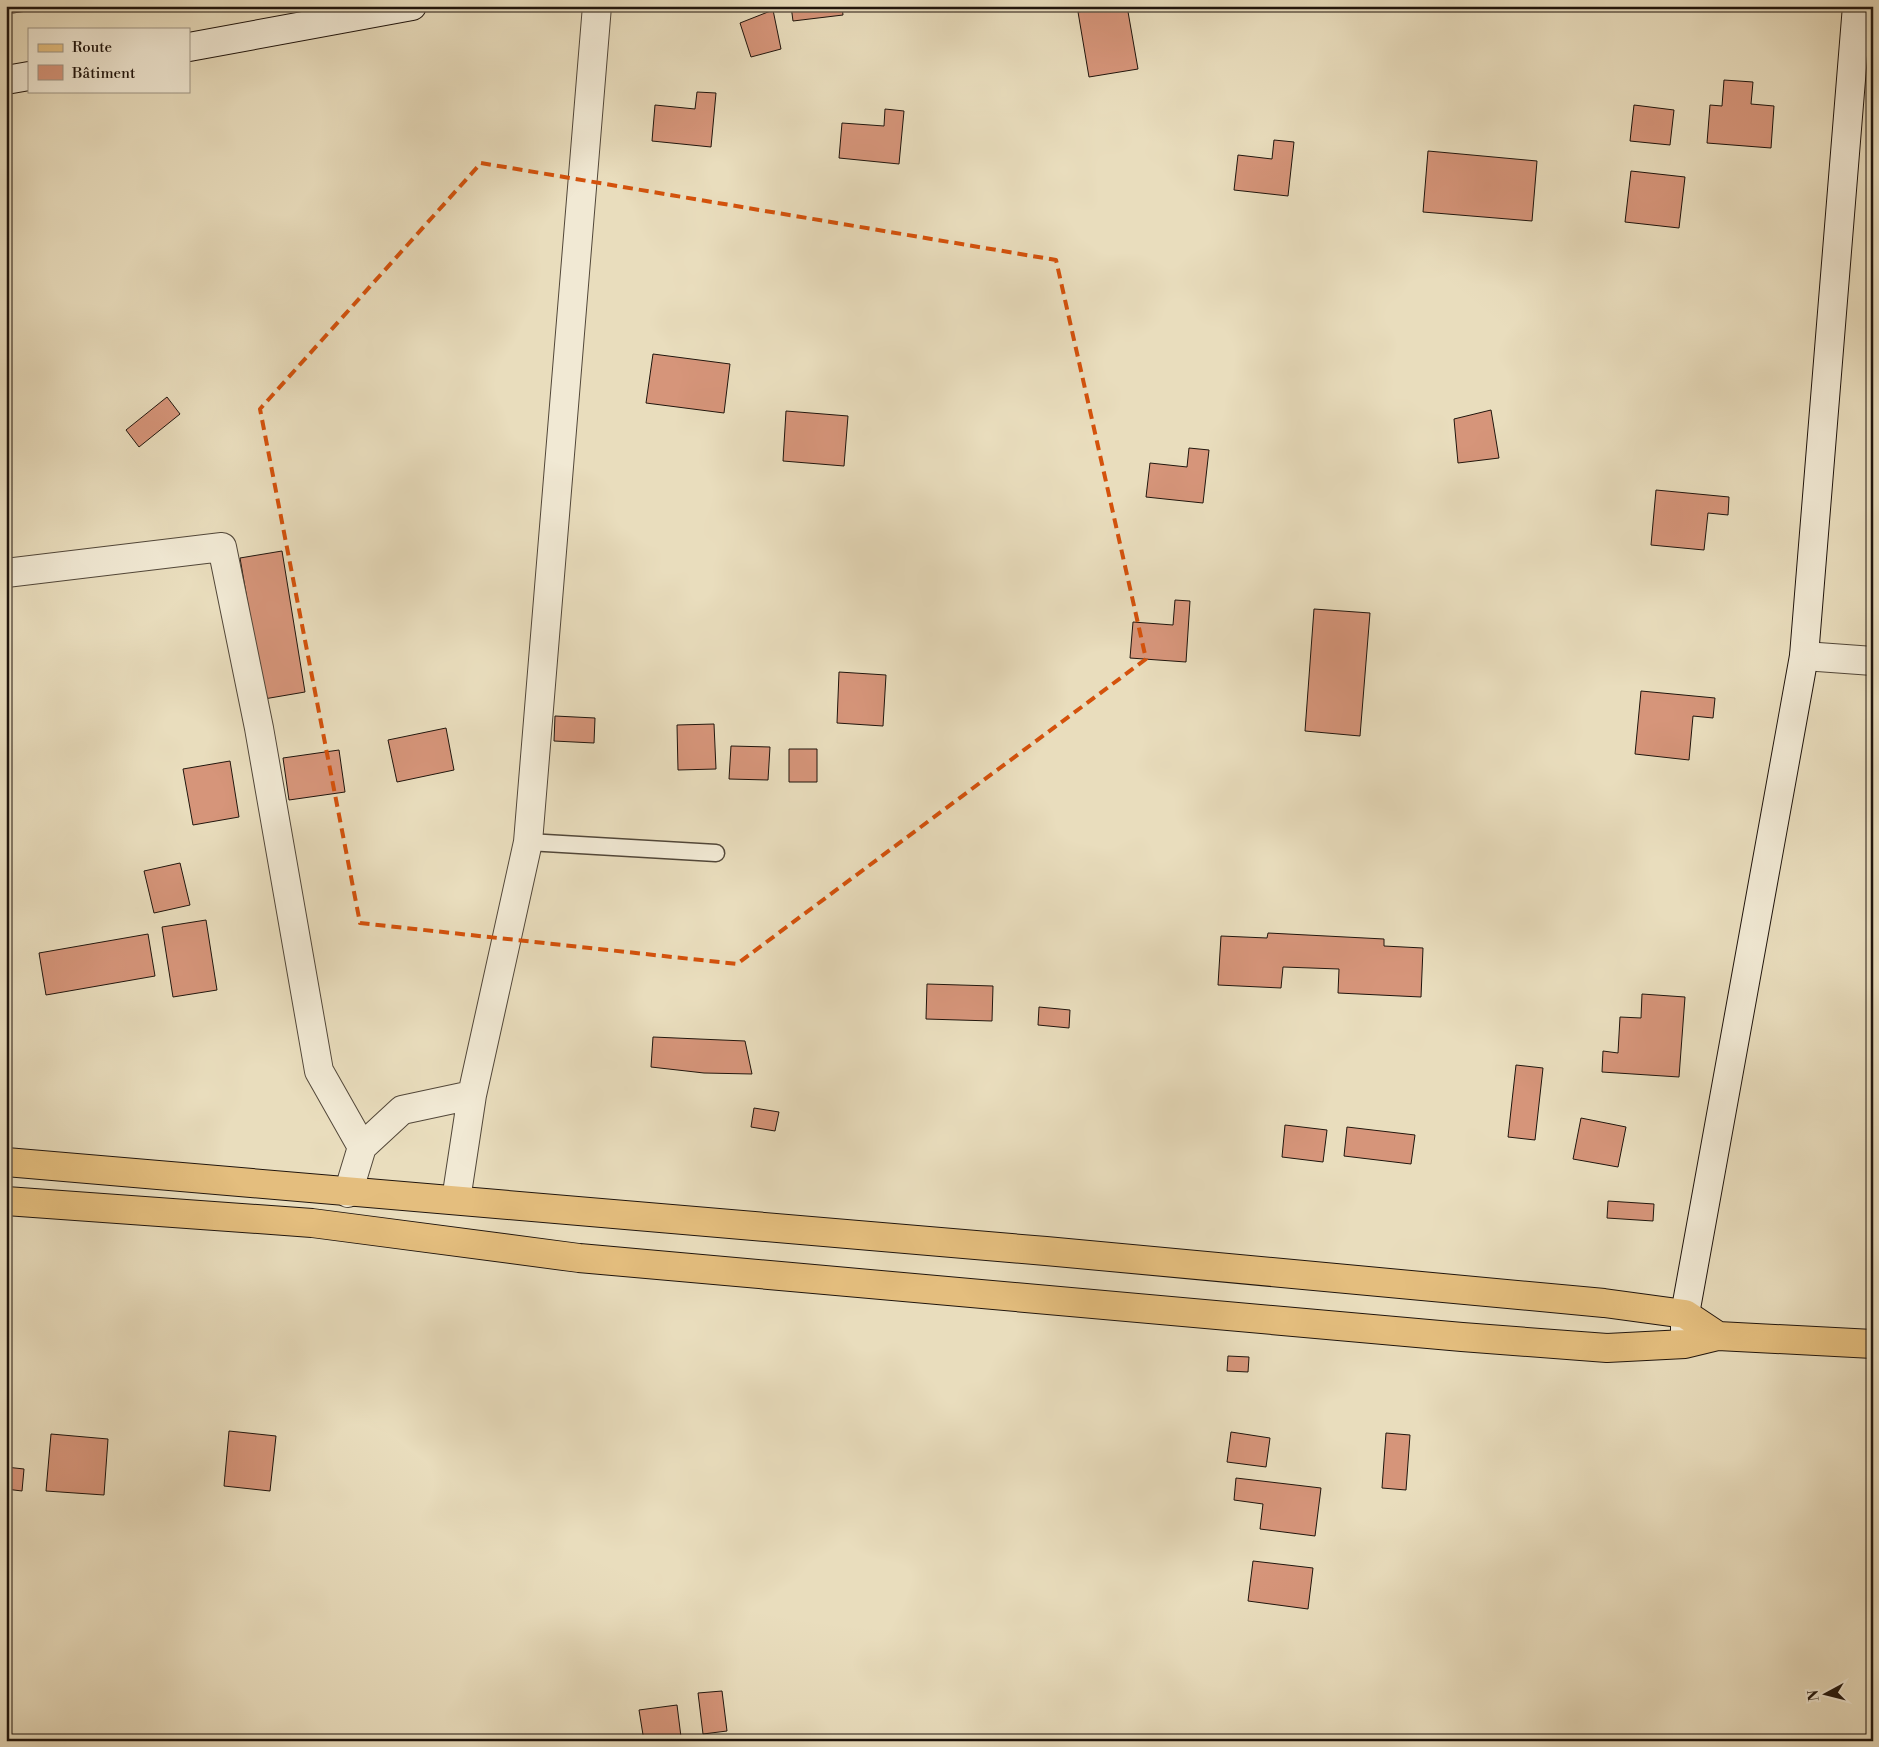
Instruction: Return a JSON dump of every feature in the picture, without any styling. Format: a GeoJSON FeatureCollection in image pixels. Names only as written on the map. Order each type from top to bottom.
{"type":"FeatureCollection","features":[{"type":"Feature","properties":{"kind":"main road"},"geometry":{"type":"LineString","coordinates":[[6,1162],[348,1193],[456,1200],[1046,1251],[1604,1302],[1685,1314],[1718,1336]]}},
{"type":"Feature","properties":{"kind":"main road"},"geometry":{"type":"LineString","coordinates":[[6,1201],[312,1223],[579,1258],[1472,1338],[1607,1348],[1685,1344],[1718,1336],[1873,1344]]}},
{"type":"Feature","properties":{"kind":"street"},"geometry":{"type":"LineString","coordinates":[[190,47],[412,6]]}},
{"type":"Feature","properties":{"kind":"street"},"geometry":{"type":"LineString","coordinates":[[456,1200],[472,1095],[528,842],[597,6]]}},
{"type":"Feature","properties":{"kind":"street"},"geometry":{"type":"LineString","coordinates":[[1685,1344],[1685,1314],[1804,656],[1857,6]]}},
{"type":"Feature","properties":{"kind":"street"},"geometry":{"type":"LineString","coordinates":[[6,80],[28,76]]}},
{"type":"Feature","properties":{"kind":"street"},"geometry":{"type":"LineString","coordinates":[[6,573],[222,547],[259,728],[319,1071],[362,1147]]}},
{"type":"Feature","properties":{"kind":"street"},"geometry":{"type":"LineString","coordinates":[[1804,656],[1873,661]]}},
{"type":"Feature","properties":{"kind":"street"},"geometry":{"type":"LineString","coordinates":[[348,1193],[362,1147],[402,1110],[472,1095]]}},
{"type":"Feature","properties":{"kind":"lane"},"geometry":{"type":"LineString","coordinates":[[528,842],[716,853]]}},
{"type":"Feature","properties":{"kind":"highlighted area"},"geometry":{"type":"Polygon","coordinates":[[[481,163],[1056,260],[1146,659],[737,964],[360,923],[260,409],[481,163]]]}},
{"type":"Feature","properties":{"kind":"building"},"geometry":{"type":"Polygon","coordinates":[[[6,6],[33,6],[34,10],[6,14],[6,6]]]}},
{"type":"Feature","properties":{"kind":"building"},"geometry":{"type":"Polygon","coordinates":[[[791,6],[842,6],[843,15],[793,21],[791,6]]]}},
{"type":"Feature","properties":{"kind":"building"},"geometry":{"type":"Polygon","coordinates":[[[1113,6],[1127,6],[1138,69],[1089,77],[1078,12],[1113,6]]]}},
{"type":"Feature","properties":{"kind":"building"},"geometry":{"type":"Polygon","coordinates":[[[773,10],[781,49],[751,57],[740,23],[773,10]]]}},
{"type":"Feature","properties":{"kind":"building"},"geometry":{"type":"Polygon","coordinates":[[[1724,80],[1753,82],[1751,104],[1774,106],[1771,148],[1707,143],[1710,105],[1722,106],[1724,80]]]}},
{"type":"Feature","properties":{"kind":"building"},"geometry":{"type":"Polygon","coordinates":[[[697,92],[716,93],[711,147],[652,141],[655,105],[695,109],[697,92]]]}},
{"type":"Feature","properties":{"kind":"building"},"geometry":{"type":"Polygon","coordinates":[[[1634,105],[1674,110],[1670,145],[1630,141],[1634,105]]]}},
{"type":"Feature","properties":{"kind":"building"},"geometry":{"type":"Polygon","coordinates":[[[885,109],[904,111],[899,164],[839,158],[842,123],[884,126],[885,109]]]}},
{"type":"Feature","properties":{"kind":"building"},"geometry":{"type":"Polygon","coordinates":[[[1274,140],[1294,142],[1288,196],[1234,190],[1238,155],[1272,159],[1274,140]]]}},
{"type":"Feature","properties":{"kind":"building"},"geometry":{"type":"Polygon","coordinates":[[[1428,151],[1537,161],[1532,221],[1423,212],[1428,151]]]}},
{"type":"Feature","properties":{"kind":"building"},"geometry":{"type":"Polygon","coordinates":[[[1631,171],[1685,177],[1679,228],[1625,222],[1631,171]]]}},
{"type":"Feature","properties":{"kind":"building"},"geometry":{"type":"Polygon","coordinates":[[[653,354],[730,364],[724,413],[646,403],[653,354]]]}},
{"type":"Feature","properties":{"kind":"building"},"geometry":{"type":"Polygon","coordinates":[[[167,397],[180,414],[139,447],[126,430],[167,397]]]}},
{"type":"Feature","properties":{"kind":"building"},"geometry":{"type":"Polygon","coordinates":[[[1491,410],[1499,458],[1458,463],[1454,419],[1491,410]]]}},
{"type":"Feature","properties":{"kind":"building"},"geometry":{"type":"Polygon","coordinates":[[[786,411],[848,416],[844,466],[783,461],[786,411]]]}},
{"type":"Feature","properties":{"kind":"building"},"geometry":{"type":"Polygon","coordinates":[[[1189,448],[1209,450],[1203,503],[1146,497],[1150,463],[1187,467],[1189,448]]]}},
{"type":"Feature","properties":{"kind":"building"},"geometry":{"type":"Polygon","coordinates":[[[1656,490],[1729,497],[1728,515],[1708,513],[1704,550],[1651,545],[1656,490]]]}},
{"type":"Feature","properties":{"kind":"building"},"geometry":{"type":"Polygon","coordinates":[[[282,551],[305,692],[264,699],[240,558],[282,551]]]}},
{"type":"Feature","properties":{"kind":"building"},"geometry":{"type":"Polygon","coordinates":[[[1175,600],[1190,601],[1186,662],[1130,658],[1133,622],[1173,625],[1175,600]]]}},
{"type":"Feature","properties":{"kind":"building"},"geometry":{"type":"Polygon","coordinates":[[[1314,609],[1370,613],[1360,736],[1305,731],[1314,609]]]}},
{"type":"Feature","properties":{"kind":"building"},"geometry":{"type":"Polygon","coordinates":[[[839,672],[886,675],[883,726],[837,723],[839,672]]]}},
{"type":"Feature","properties":{"kind":"building"},"geometry":{"type":"Polygon","coordinates":[[[1641,691],[1715,698],[1713,718],[1693,716],[1689,760],[1635,754],[1641,691]]]}},
{"type":"Feature","properties":{"kind":"building"},"geometry":{"type":"Polygon","coordinates":[[[555,716],[595,718],[594,743],[554,741],[555,716]]]}},
{"type":"Feature","properties":{"kind":"building"},"geometry":{"type":"Polygon","coordinates":[[[714,724],[716,769],[678,770],[677,725],[714,724]]]}},
{"type":"Feature","properties":{"kind":"building"},"geometry":{"type":"Polygon","coordinates":[[[446,728],[454,770],[397,782],[388,740],[446,728]]]}},
{"type":"Feature","properties":{"kind":"building"},"geometry":{"type":"Polygon","coordinates":[[[731,746],[770,747],[768,780],[729,779],[731,746]]]}},
{"type":"Feature","properties":{"kind":"building"},"geometry":{"type":"Polygon","coordinates":[[[789,749],[817,749],[817,782],[789,782],[789,749]]]}},
{"type":"Feature","properties":{"kind":"building"},"geometry":{"type":"Polygon","coordinates":[[[339,750],[345,792],[289,800],[283,758],[339,750]]]}},
{"type":"Feature","properties":{"kind":"building"},"geometry":{"type":"Polygon","coordinates":[[[230,761],[239,817],[193,825],[183,769],[230,761]]]}},
{"type":"Feature","properties":{"kind":"building"},"geometry":{"type":"Polygon","coordinates":[[[180,863],[190,905],[154,913],[144,871],[180,863]]]}},
{"type":"Feature","properties":{"kind":"building"},"geometry":{"type":"Polygon","coordinates":[[[206,920],[217,990],[173,997],[162,927],[206,920]]]}},
{"type":"Feature","properties":{"kind":"building"},"geometry":{"type":"Polygon","coordinates":[[[1268,933],[1384,939],[1384,946],[1423,948],[1421,997],[1338,993],[1339,969],[1283,967],[1281,988],[1218,985],[1221,936],[1267,938],[1268,933]]]}},
{"type":"Feature","properties":{"kind":"building"},"geometry":{"type":"Polygon","coordinates":[[[148,934],[155,976],[46,995],[39,953],[148,934]]]}},
{"type":"Feature","properties":{"kind":"building"},"geometry":{"type":"Polygon","coordinates":[[[927,984],[993,986],[992,1021],[926,1019],[927,984]]]}},
{"type":"Feature","properties":{"kind":"building"},"geometry":{"type":"Polygon","coordinates":[[[1642,994],[1685,997],[1679,1077],[1602,1072],[1603,1051],[1618,1053],[1620,1017],[1641,1018],[1642,994]]]}},
{"type":"Feature","properties":{"kind":"building"},"geometry":{"type":"Polygon","coordinates":[[[1039,1007],[1070,1010],[1069,1028],[1038,1025],[1039,1007]]]}},
{"type":"Feature","properties":{"kind":"building"},"geometry":{"type":"Polygon","coordinates":[[[653,1037],[745,1041],[752,1074],[704,1073],[651,1067],[653,1037]]]}},
{"type":"Feature","properties":{"kind":"building"},"geometry":{"type":"Polygon","coordinates":[[[1516,1065],[1543,1068],[1535,1140],[1508,1137],[1516,1065]]]}},
{"type":"Feature","properties":{"kind":"building"},"geometry":{"type":"Polygon","coordinates":[[[754,1108],[779,1112],[775,1131],[751,1127],[754,1108]]]}},
{"type":"Feature","properties":{"kind":"building"},"geometry":{"type":"Polygon","coordinates":[[[1581,1118],[1626,1127],[1618,1167],[1573,1159],[1581,1118]]]}},
{"type":"Feature","properties":{"kind":"building"},"geometry":{"type":"Polygon","coordinates":[[[1285,1125],[1327,1130],[1323,1162],[1282,1157],[1285,1125]]]}},
{"type":"Feature","properties":{"kind":"building"},"geometry":{"type":"Polygon","coordinates":[[[1347,1127],[1415,1135],[1411,1164],[1344,1156],[1347,1127]]]}},
{"type":"Feature","properties":{"kind":"building"},"geometry":{"type":"Polygon","coordinates":[[[1608,1201],[1654,1204],[1653,1221],[1607,1218],[1608,1201]]]}},
{"type":"Feature","properties":{"kind":"building"},"geometry":{"type":"Polygon","coordinates":[[[1228,1356],[1249,1357],[1248,1372],[1227,1371],[1228,1356]]]}},
{"type":"Feature","properties":{"kind":"building"},"geometry":{"type":"Polygon","coordinates":[[[229,1431],[276,1436],[270,1491],[224,1486],[229,1431]]]}},
{"type":"Feature","properties":{"kind":"building"},"geometry":{"type":"Polygon","coordinates":[[[1231,1432],[1270,1438],[1266,1467],[1227,1462],[1231,1432]]]}},
{"type":"Feature","properties":{"kind":"building"},"geometry":{"type":"Polygon","coordinates":[[[1386,1433],[1410,1435],[1406,1490],[1382,1488],[1386,1433]]]}},
{"type":"Feature","properties":{"kind":"building"},"geometry":{"type":"Polygon","coordinates":[[[51,1434],[108,1439],[104,1495],[46,1491],[51,1434]]]}},
{"type":"Feature","properties":{"kind":"building"},"geometry":{"type":"Polygon","coordinates":[[[6,1467],[24,1469],[22,1491],[6,1489],[6,1467]]]}},
{"type":"Feature","properties":{"kind":"building"},"geometry":{"type":"Polygon","coordinates":[[[1236,1478],[1321,1488],[1315,1536],[1260,1529],[1263,1504],[1234,1500],[1236,1478]]]}},
{"type":"Feature","properties":{"kind":"building"},"geometry":{"type":"Polygon","coordinates":[[[1253,1561],[1313,1568],[1308,1609],[1248,1601],[1253,1561]]]}},
{"type":"Feature","properties":{"kind":"building"},"geometry":{"type":"Polygon","coordinates":[[[722,1691],[727,1731],[703,1734],[698,1693],[722,1691]]]}},
{"type":"Feature","properties":{"kind":"building"},"geometry":{"type":"Polygon","coordinates":[[[677,1705],[681,1737],[660,1741],[644,1741],[639,1710],[677,1705]]]}}]}
